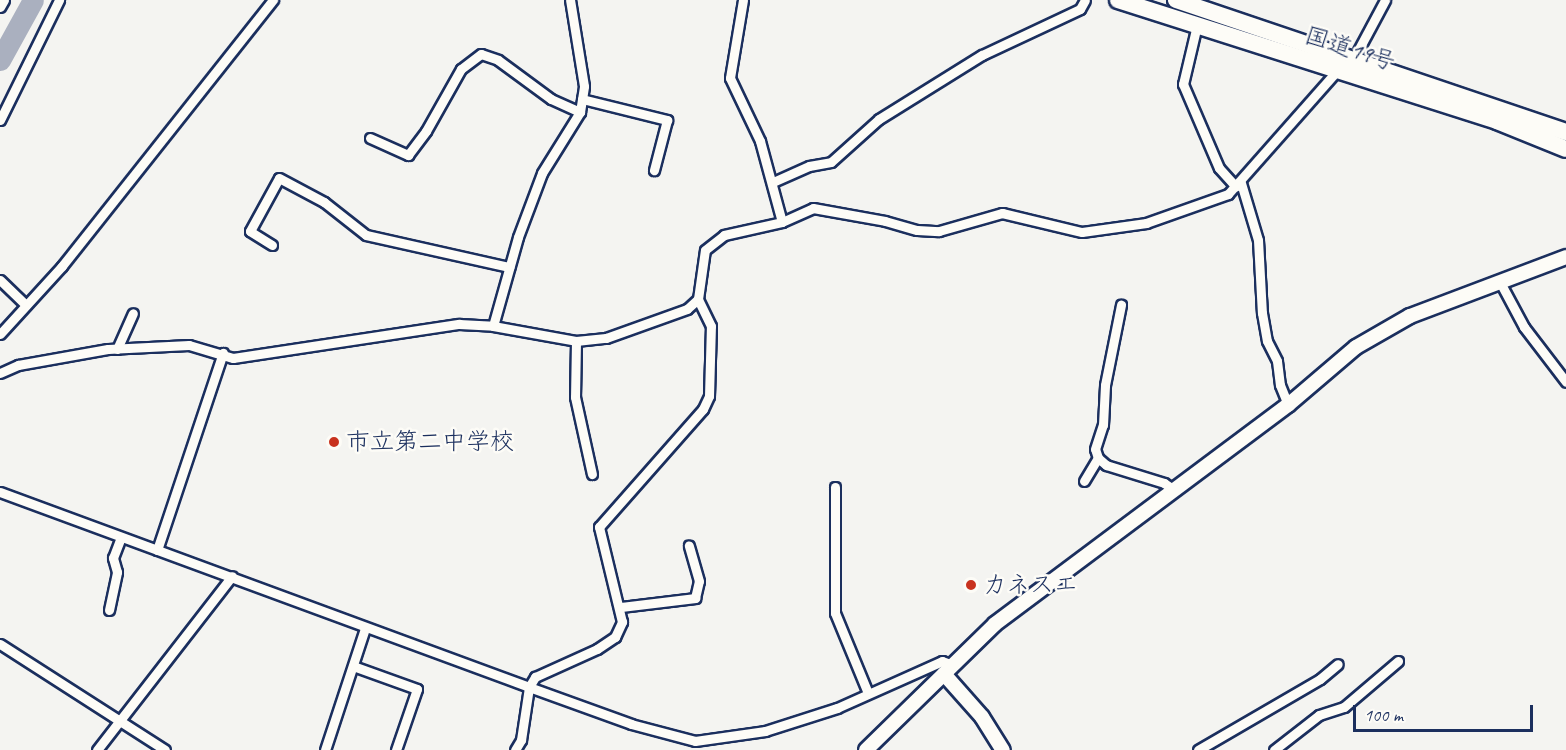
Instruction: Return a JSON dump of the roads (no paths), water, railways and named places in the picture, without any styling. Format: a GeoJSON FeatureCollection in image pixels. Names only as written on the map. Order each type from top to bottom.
{"type":"FeatureCollection","features":[{"type":"Feature","properties":{"kind":"highway","name":"国道19号"},"geometry":{"type":"LineString","coordinates":[[1118,0],[1497,121],[1566,149]]}},
{"type":"Feature","properties":{"kind":"highway","name":"国道19号"},"geometry":{"type":"LineString","coordinates":[[1176,0],[1566,132]]}},
{"type":"Feature","properties":{"kind":"street"},"geometry":{"type":"LineString","coordinates":[[0,8],[4,0]]}},
{"type":"Feature","properties":{"kind":"street"},"geometry":{"type":"LineString","coordinates":[[0,120],[59,0]]}},
{"type":"Feature","properties":{"kind":"street"},"geometry":{"type":"LineString","coordinates":[[0,333],[62,266],[273,0]]}},
{"type":"Feature","properties":{"kind":"street"},"geometry":{"type":"LineString","coordinates":[[493,326],[509,267],[542,173],[580,112],[584,86],[573,36],[570,0]]}},
{"type":"Feature","properties":{"kind":"street"},"geometry":{"type":"LineString","coordinates":[[743,0],[730,78],[752,119],[773,182],[782,222]]}},
{"type":"Feature","properties":{"kind":"street"},"geometry":{"type":"LineString","coordinates":[[773,182],[809,166],[831,162],[879,119],[982,55],[1080,9],[1085,0]]}},
{"type":"Feature","properties":{"kind":"street"},"geometry":{"type":"LineString","coordinates":[[1353,60],[1385,0]]}},
{"type":"Feature","properties":{"kind":"street"},"geometry":{"type":"LineString","coordinates":[[1197,25],[1183,84],[1219,168],[1238,185],[1258,240],[1262,314],[1267,341],[1277,360],[1280,385],[1288,405]]}},
{"type":"Feature","properties":{"kind":"street"},"geometry":{"type":"LineString","coordinates":[[370,138],[408,155],[426,131],[460,69],[481,54],[498,60],[551,99],[580,112]]}},
{"type":"Feature","properties":{"kind":"street"},"geometry":{"type":"LineString","coordinates":[[515,750],[521,740],[529,687],[535,677],[615,637],[622,622],[621,607],[599,528],[703,410],[709,396],[711,326],[698,298],[705,250],[724,235],[782,222],[798,212],[826,209],[917,230],[939,231],[1002,213],[1082,232],[1105,231],[1209,204],[1238,185],[1337,71]]}},
{"type":"Feature","properties":{"kind":"street"},"geometry":{"type":"LineString","coordinates":[[582,99],[667,120],[654,170]]}},
{"type":"Feature","properties":{"kind":"street"},"geometry":{"type":"LineString","coordinates":[[272,245],[250,231],[279,178],[324,202],[366,235],[509,267]]}},
{"type":"Feature","properties":{"kind":"street"},"geometry":{"type":"LineString","coordinates":[[866,750],[996,624],[1173,489],[1288,405],[1356,347],[1393,324],[1566,257]]}},
{"type":"Feature","properties":{"kind":"street"},"geometry":{"type":"LineString","coordinates":[[0,279],[26,305]]}},
{"type":"Feature","properties":{"kind":"street"},"geometry":{"type":"LineString","coordinates":[[1500,284],[1524,327],[1566,382]]}},
{"type":"Feature","properties":{"kind":"street"},"geometry":{"type":"LineString","coordinates":[[0,373],[18,365],[117,349],[189,345],[223,353],[233,358],[371,340],[429,327],[493,326],[576,341],[606,338],[687,309],[698,298]]}},
{"type":"Feature","properties":{"kind":"street"},"geometry":{"type":"LineString","coordinates":[[1121,305],[1105,385],[1103,425],[1095,449],[1098,458],[1106,465],[1164,483],[1173,489]]}},
{"type":"Feature","properties":{"kind":"street"},"geometry":{"type":"LineString","coordinates":[[117,349],[133,313]]}},
{"type":"Feature","properties":{"kind":"street"},"geometry":{"type":"LineString","coordinates":[[576,341],[575,397],[592,474]]}},
{"type":"Feature","properties":{"kind":"street"},"geometry":{"type":"LineString","coordinates":[[157,550],[223,353]]}},
{"type":"Feature","properties":{"kind":"street"},"geometry":{"type":"LineString","coordinates":[[1084,482],[1098,458]]}},
{"type":"Feature","properties":{"kind":"street"},"geometry":{"type":"LineString","coordinates":[[835,487],[835,613],[868,693]]}},
{"type":"Feature","properties":{"kind":"street"},"geometry":{"type":"LineString","coordinates":[[0,492],[631,724],[695,741],[765,731],[837,708],[942,662],[1003,750]]}},
{"type":"Feature","properties":{"kind":"street"},"geometry":{"type":"LineString","coordinates":[[108,610],[117,572],[113,558],[121,537]]}},
{"type":"Feature","properties":{"kind":"street"},"geometry":{"type":"LineString","coordinates":[[621,607],[695,598],[699,581],[689,545]]}},
{"type":"Feature","properties":{"kind":"street"},"geometry":{"type":"LineString","coordinates":[[97,750],[232,576]]}},
{"type":"Feature","properties":{"kind":"street"},"geometry":{"type":"LineString","coordinates":[[325,750],[365,628]]}},
{"type":"Feature","properties":{"kind":"street"},"geometry":{"type":"LineString","coordinates":[[0,644],[165,750]]}},
{"type":"Feature","properties":{"kind":"street"},"geometry":{"type":"LineString","coordinates":[[1274,750],[1319,715],[1344,707],[1398,661]]}},
{"type":"Feature","properties":{"kind":"street"},"geometry":{"type":"LineString","coordinates":[[1198,750],[1320,679],[1338,664]]}},
{"type":"Feature","properties":{"kind":"street"},"geometry":{"type":"LineString","coordinates":[[353,666],[417,689],[396,750]]}},
{"type":"Feature","properties":{"kind":"waterway"},"geometry":{"type":"LineString","coordinates":[[0,60],[33,0]]}},
{"type":"Feature","properties":{"kind":"place","name":"市立第二中学校"},"geometry":{"type":"Point","coordinates":[334,442]}},
{"type":"Feature","properties":{"kind":"place","name":"カネスエ"},"geometry":{"type":"Point","coordinates":[971,585]}}]}
